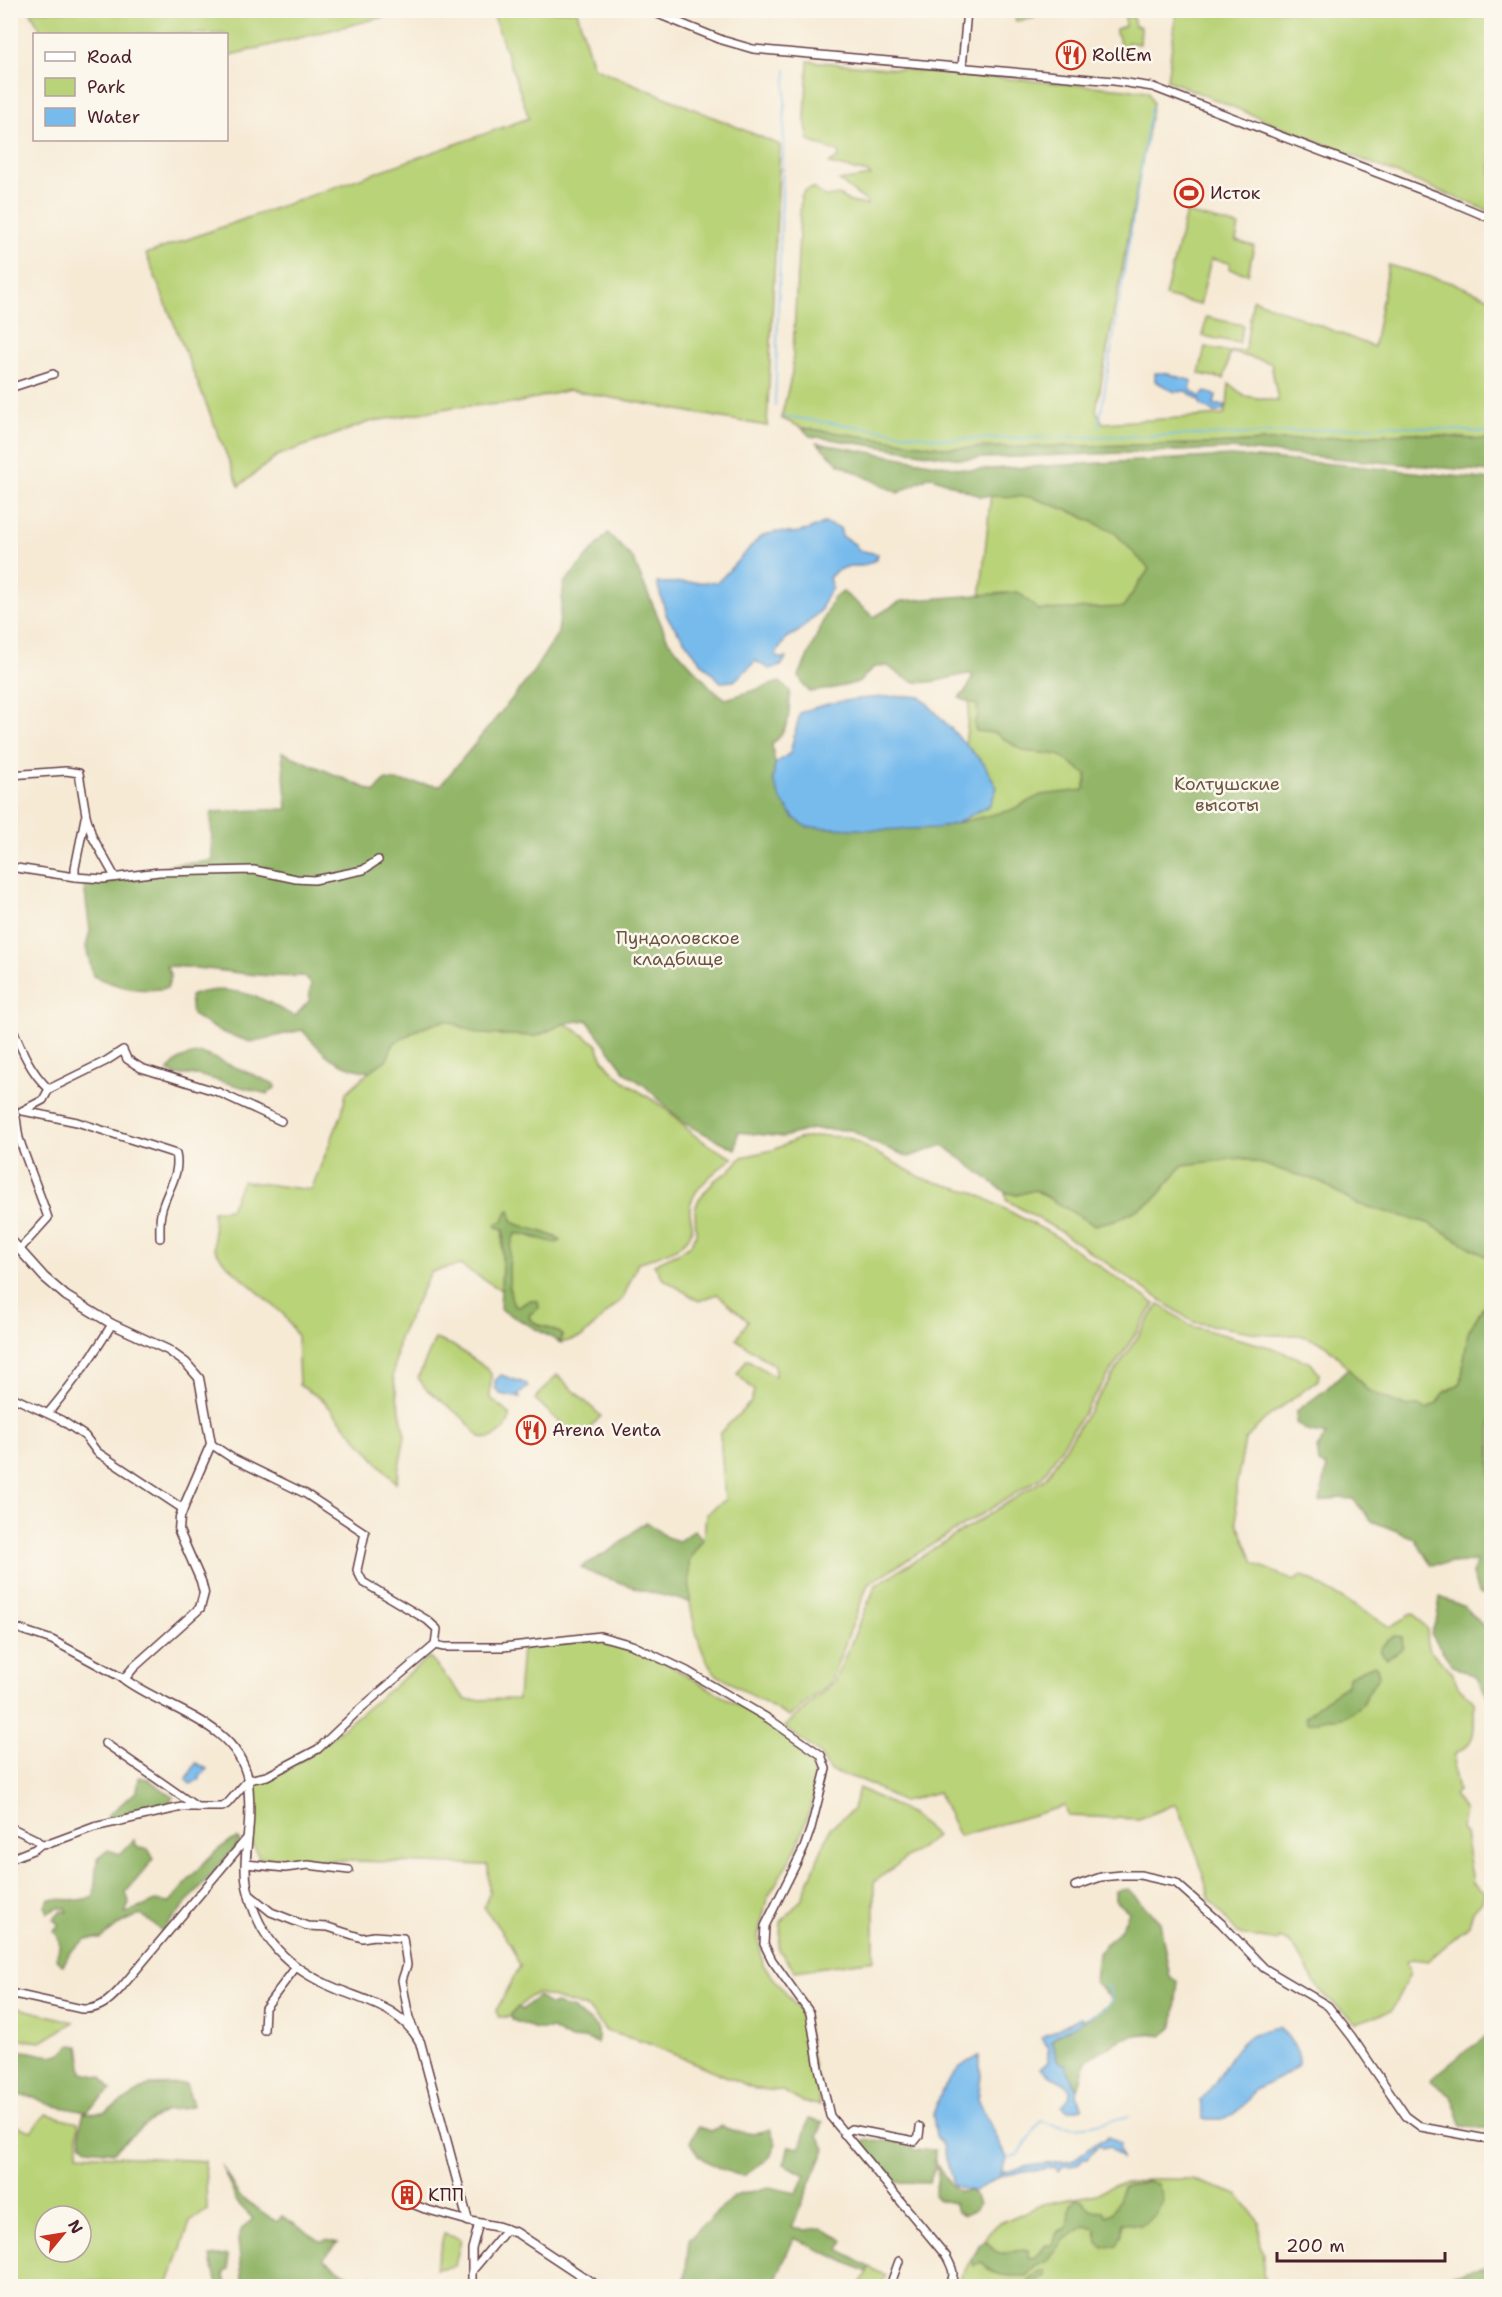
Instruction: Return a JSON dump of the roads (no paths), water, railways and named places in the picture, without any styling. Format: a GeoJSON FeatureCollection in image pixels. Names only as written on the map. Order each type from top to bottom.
{"type":"FeatureCollection","features":[{"type":"Feature","properties":{"kind":"street"},"geometry":{"type":"LineString","coordinates":[[648,10],[753,50],[1114,81],[1153,87],[1440,197],[1491,219]]}},
{"type":"Feature","properties":{"kind":"street"},"geometry":{"type":"LineString","coordinates":[[962,68],[967,10]]}},
{"type":"Feature","properties":{"kind":"street"},"geometry":{"type":"LineString","coordinates":[[10,388],[53,374]]}},
{"type":"Feature","properties":{"kind":"street"},"geometry":{"type":"LineString","coordinates":[[10,775],[66,771],[79,774],[92,836],[115,878]]}},
{"type":"Feature","properties":{"kind":"street"},"geometry":{"type":"LineString","coordinates":[[75,877],[86,815]]}},
{"type":"Feature","properties":{"kind":"street"},"geometry":{"type":"LineString","coordinates":[[10,867],[75,877],[115,878],[159,872],[254,870],[296,879],[314,880],[363,870],[378,860]]}},
{"type":"Feature","properties":{"kind":"street"},"geometry":{"type":"LineString","coordinates":[[10,1022],[24,1056],[42,1083],[49,1089]]}},
{"type":"Feature","properties":{"kind":"street"},"geometry":{"type":"LineString","coordinates":[[20,1249],[48,1218],[30,1173],[16,1128],[20,1112],[43,1100],[49,1089],[106,1061],[123,1050],[127,1059],[141,1068],[218,1092],[281,1121]]}},
{"type":"Feature","properties":{"kind":"street"},"geometry":{"type":"LineString","coordinates":[[10,1102],[20,1112],[77,1122],[176,1154],[178,1161],[176,1174],[162,1207],[160,1238]]}},
{"type":"Feature","properties":{"kind":"street"},"geometry":{"type":"LineString","coordinates":[[10,1239],[44,1277],[66,1296],[112,1324],[168,1350],[195,1372],[201,1386],[212,1444],[183,1509],[178,1531],[201,1581],[204,1593],[203,1602],[200,1608],[124,1678]]}},
{"type":"Feature","properties":{"kind":"street"},"geometry":{"type":"LineString","coordinates":[[49,1412],[81,1369],[93,1357],[112,1324]]}},
{"type":"Feature","properties":{"kind":"street"},"geometry":{"type":"LineString","coordinates":[[10,1396],[49,1412],[85,1436],[97,1452],[183,1509]]}},
{"type":"Feature","properties":{"kind":"street"},"geometry":{"type":"LineString","coordinates":[[10,1859],[35,1849],[41,1844],[51,1843],[94,1827],[182,1807],[222,1807],[248,1780],[267,1776],[318,1749],[360,1709],[435,1645],[437,1629],[427,1620],[363,1582],[357,1570],[365,1533],[306,1494],[232,1458],[212,1444]]}},
{"type":"Feature","properties":{"kind":"street"},"geometry":{"type":"LineString","coordinates":[[10,1626],[52,1640],[124,1678],[137,1688],[222,1735],[240,1757],[246,1769],[248,1780],[246,1864],[250,1895],[263,1932],[296,1967],[321,1982],[384,2006],[402,2019],[416,2034]]}},
{"type":"Feature","properties":{"kind":"street"},"geometry":{"type":"LineString","coordinates":[[435,1645],[503,1647],[600,1636],[659,1656],[687,1671],[768,1719],[821,1755],[826,1769],[811,1828],[804,1848],[765,1926],[764,1944],[772,1960],[810,2013],[830,2116],[946,2256],[953,2268],[953,2276],[948,2286]]}},
{"type":"Feature","properties":{"kind":"street"},"geometry":{"type":"LineString","coordinates":[[105,1743],[197,1807]]}},
{"type":"Feature","properties":{"kind":"street"},"geometry":{"type":"LineString","coordinates":[[10,1827],[41,1844]]}},
{"type":"Feature","properties":{"kind":"street"},"geometry":{"type":"LineString","coordinates":[[10,1993],[90,2010],[105,2004],[248,1837]]}},
{"type":"Feature","properties":{"kind":"street"},"geometry":{"type":"LineString","coordinates":[[246,1864],[285,1868],[308,1865],[350,1870]]}},
{"type":"Feature","properties":{"kind":"street"},"geometry":{"type":"LineString","coordinates":[[1075,1886],[1101,1877],[1122,1875],[1140,1875],[1176,1883],[1221,1923],[1264,1968],[1328,2006],[1406,2116],[1421,2127],[1491,2140]]}},
{"type":"Feature","properties":{"kind":"street"},"geometry":{"type":"LineString","coordinates":[[250,1895],[271,1911],[307,1926],[328,1927],[362,1938],[374,1936],[403,1938],[407,1965],[402,1980],[409,2018],[420,2042],[468,2221]]}},
{"type":"Feature","properties":{"kind":"street"},"geometry":{"type":"LineString","coordinates":[[264,2030],[265,2008],[296,1967]]}},
{"type":"Feature","properties":{"kind":"street"},"geometry":{"type":"LineString","coordinates":[[844,2134],[850,2129],[915,2141],[919,2136],[920,2127]]}},
{"type":"Feature","properties":{"kind":"street"},"geometry":{"type":"LineString","coordinates":[[400,2199],[425,2209],[517,2233],[596,2286]]}},
{"type":"Feature","properties":{"kind":"street"},"geometry":{"type":"LineString","coordinates":[[472,2286],[472,2249],[479,2223]]}},
{"type":"Feature","properties":{"kind":"street"},"geometry":{"type":"LineString","coordinates":[[472,2271],[507,2229]]}},
{"type":"Feature","properties":{"kind":"street"},"geometry":{"type":"LineString","coordinates":[[890,2286],[899,2261]]}},
{"type":"Feature","properties":{"kind":"water"},"geometry":{"type":"Polygon","coordinates":[[[1155,373],[1166,373],[1192,381],[1190,389],[1200,397],[1205,392],[1216,395],[1214,405],[1225,405],[1224,410],[1215,413],[1201,405],[1200,401],[1186,391],[1175,392],[1155,381],[1155,373]]]}},
{"type":"Feature","properties":{"kind":"water"},"geometry":{"type":"Polygon","coordinates":[[[824,523],[840,528],[842,536],[856,545],[858,550],[878,554],[876,560],[862,566],[849,566],[836,571],[829,578],[832,588],[821,610],[798,632],[786,638],[776,654],[778,658],[786,658],[781,666],[769,669],[756,661],[734,681],[721,682],[700,661],[667,617],[657,583],[718,582],[760,537],[775,532],[793,533],[808,530],[824,523]]]}},
{"type":"Feature","properties":{"kind":"water"},"geometry":{"type":"Polygon","coordinates":[[[921,697],[984,764],[997,788],[990,805],[957,823],[937,828],[879,830],[807,827],[794,818],[780,798],[773,780],[775,764],[790,753],[800,713],[838,702],[921,697]]]}},
{"type":"Feature","properties":{"kind":"water"},"geometry":{"type":"Polygon","coordinates":[[[501,1375],[527,1384],[528,1387],[518,1395],[520,1398],[500,1394],[495,1388],[495,1381],[501,1375]]]}},
{"type":"Feature","properties":{"kind":"water"},"geometry":{"type":"Polygon","coordinates":[[[196,1763],[207,1769],[199,1781],[190,1784],[186,1780],[196,1763]]]}},
{"type":"Feature","properties":{"kind":"water"},"geometry":{"type":"Polygon","coordinates":[[[1081,2017],[1084,2021],[1058,2034],[1051,2041],[1058,2061],[1066,2065],[1078,2089],[1076,2095],[1083,2108],[1068,2111],[1062,2106],[1069,2098],[1071,2089],[1040,2068],[1048,2062],[1048,2048],[1042,2037],[1081,2017]]]}},
{"type":"Feature","properties":{"kind":"water"},"geometry":{"type":"Polygon","coordinates":[[[1279,2027],[1290,2039],[1298,2053],[1299,2064],[1285,2075],[1255,2090],[1243,2106],[1232,2115],[1221,2119],[1204,2119],[1200,2100],[1219,2077],[1231,2055],[1248,2038],[1261,2031],[1279,2027]]]}},
{"type":"Feature","properties":{"kind":"water"},"geometry":{"type":"Polygon","coordinates":[[[979,2056],[981,2076],[978,2099],[1007,2158],[1000,2173],[1029,2166],[1072,2161],[1098,2141],[1106,2140],[1108,2137],[1121,2144],[1119,2148],[1122,2158],[1109,2146],[1103,2148],[1099,2144],[1087,2158],[1083,2158],[1074,2165],[1063,2166],[1059,2171],[1056,2167],[999,2176],[976,2191],[965,2190],[953,2185],[943,2145],[936,2137],[933,2114],[943,2088],[960,2067],[979,2056]]]}},
{"type":"Feature","properties":{"kind":"waterway"},"geometry":{"type":"LineString","coordinates":[[775,405],[786,70]]}},
{"type":"Feature","properties":{"kind":"waterway"},"geometry":{"type":"LineString","coordinates":[[1099,425],[1151,108]]}},
{"type":"Feature","properties":{"kind":"waterway"},"geometry":{"type":"LineString","coordinates":[[782,416],[945,439],[1257,434],[1389,425],[1492,433]]}},
{"type":"Feature","properties":{"kind":"waterway"},"geometry":{"type":"LineString","coordinates":[[1083,2019],[1105,2009],[1112,2000],[1110,1989],[1104,1985]]}},
{"type":"Feature","properties":{"kind":"waterway"},"geometry":{"type":"LineString","coordinates":[[1007,2158],[1018,2155],[1041,2121],[1053,2125],[1075,2127],[1129,2116]]}},
{"type":"Feature","properties":{"kind":"place","name":"RollEm"},"geometry":{"type":"Point","coordinates":[1071,55]}},
{"type":"Feature","properties":{"kind":"place","name":"Исток"},"geometry":{"type":"Point","coordinates":[1189,193]}},
{"type":"Feature","properties":{"kind":"place","name":"Arena Venta"},"geometry":{"type":"Point","coordinates":[531,1430]}},
{"type":"Feature","properties":{"kind":"place","name":"КПП"},"geometry":{"type":"Point","coordinates":[407,2195]}},
{"type":"Feature","properties":{"kind":"park label","name":"Колтушские высоты"},"geometry":{"type":"Point","coordinates":[1227,794]}},
{"type":"Feature","properties":{"kind":"park label","name":"Пундоловское кладбище"},"geometry":{"type":"Point","coordinates":[678,948]}}]}
